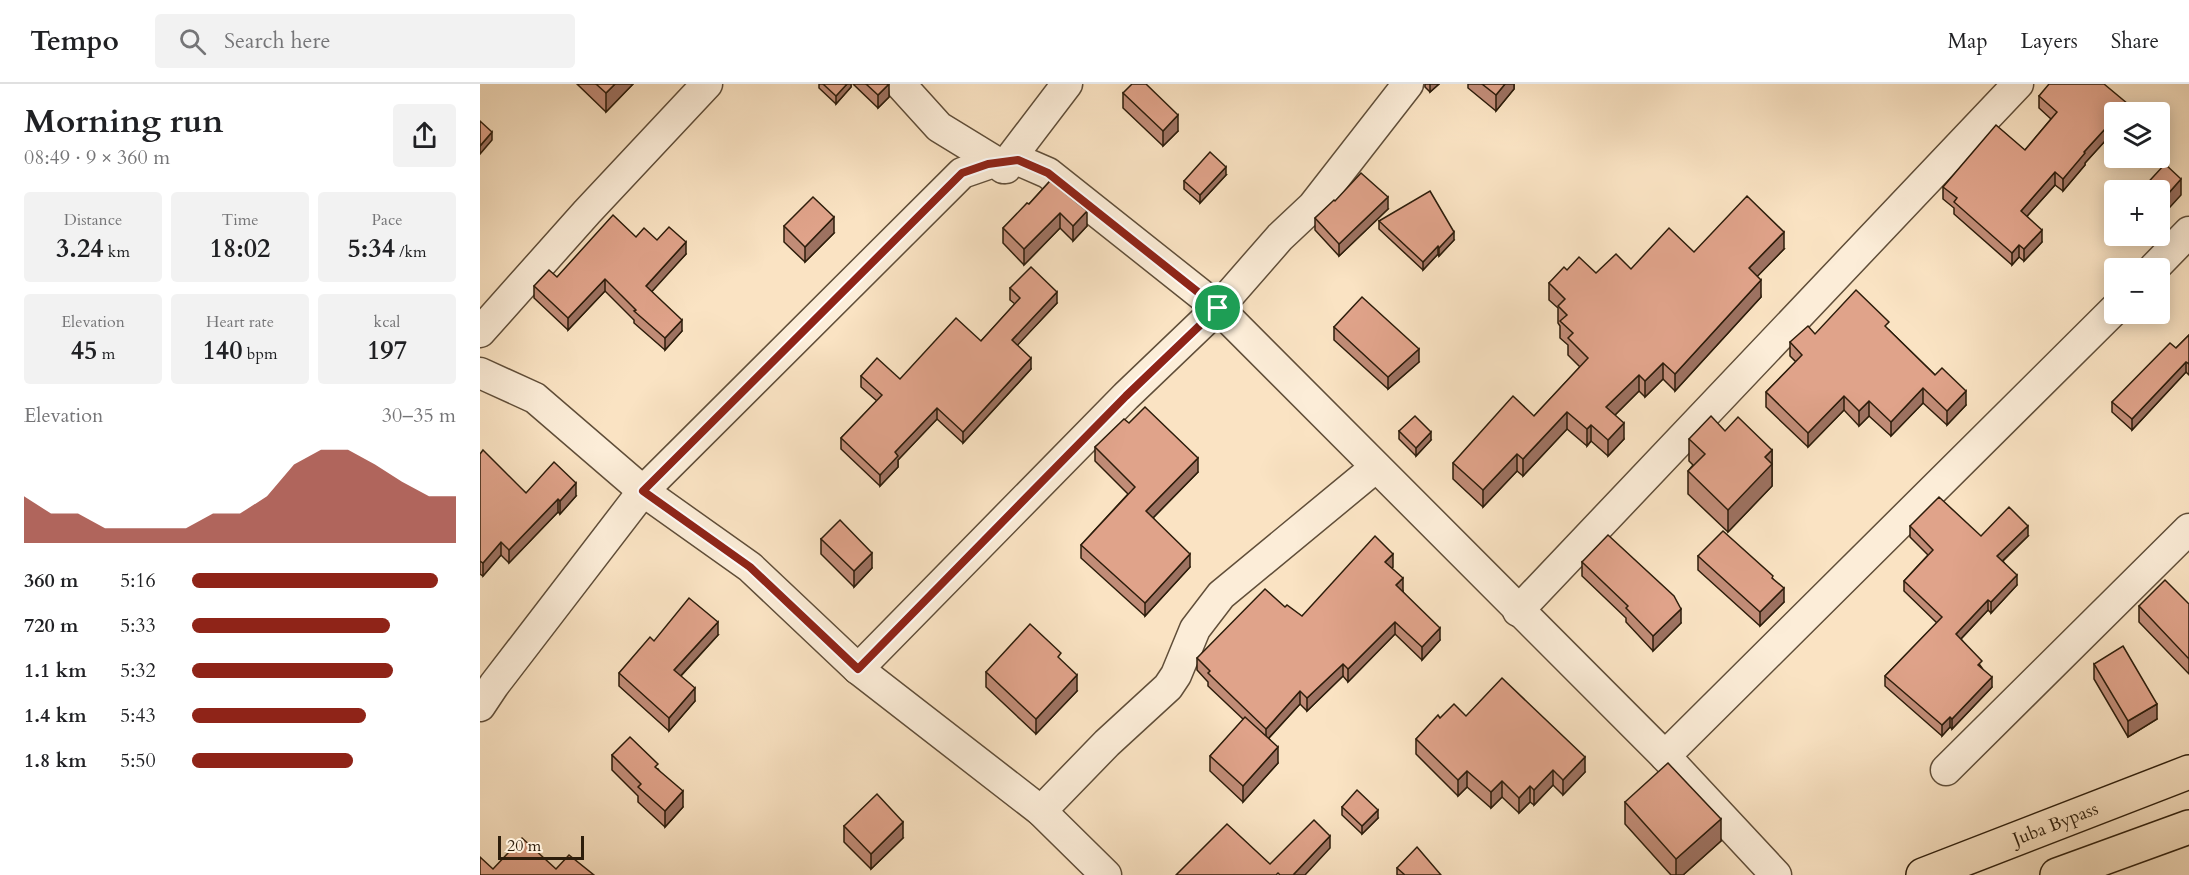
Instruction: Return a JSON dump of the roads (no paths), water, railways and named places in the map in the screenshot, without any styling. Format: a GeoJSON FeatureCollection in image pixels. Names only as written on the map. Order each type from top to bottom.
{"type":"FeatureCollection","features":[{"type":"Feature","properties":{"kind":"main road","name":"Juba Bypass"},"geometry":{"type":"LineString","coordinates":[[1923,875],[2189,772]]}},
{"type":"Feature","properties":{"kind":"main road"},"geometry":{"type":"LineString","coordinates":[[2057,875],[2189,827]]}},
{"type":"Feature","properties":{"kind":"street"},"geometry":{"type":"LineString","coordinates":[[480,333],[587,212],[707,84]]}},
{"type":"Feature","properties":{"kind":"street"},"geometry":{"type":"LineString","coordinates":[[900,84],[939,127],[1003,168],[1048,173]]}},
{"type":"Feature","properties":{"kind":"street"},"geometry":{"type":"LineString","coordinates":[[1003,168],[1067,84]]}},
{"type":"Feature","properties":{"kind":"street"},"geometry":{"type":"LineString","coordinates":[[858,669],[1126,396],[1218,308],[1280,237],[1313,206],[1408,84]]}},
{"type":"Feature","properties":{"kind":"street"},"geometry":{"type":"LineString","coordinates":[[1518,611],[2018,84]]}},
{"type":"Feature","properties":{"kind":"street"},"geometry":{"type":"LineString","coordinates":[[480,706],[643,491],[962,173],[988,164],[1018,160],[1048,173],[1218,308],[1665,756],[1776,875]]}},
{"type":"Feature","properties":{"kind":"street"},"geometry":{"type":"LineString","coordinates":[[2164,258],[2189,232]]}},
{"type":"Feature","properties":{"kind":"street"},"geometry":{"type":"LineString","coordinates":[[1665,756],[2104,320]]}},
{"type":"Feature","properties":{"kind":"street"},"geometry":{"type":"LineString","coordinates":[[480,373],[535,398],[643,491],[750,567],[858,669],[1041,811],[1106,875]]}},
{"type":"Feature","properties":{"kind":"street"},"geometry":{"type":"LineString","coordinates":[[1041,811],[1107,742],[1168,687],[1176,675],[1195,629],[1221,596],[1376,467]]}},
{"type":"Feature","properties":{"kind":"street"},"geometry":{"type":"LineString","coordinates":[[1946,770],[2189,529]]}}]}
